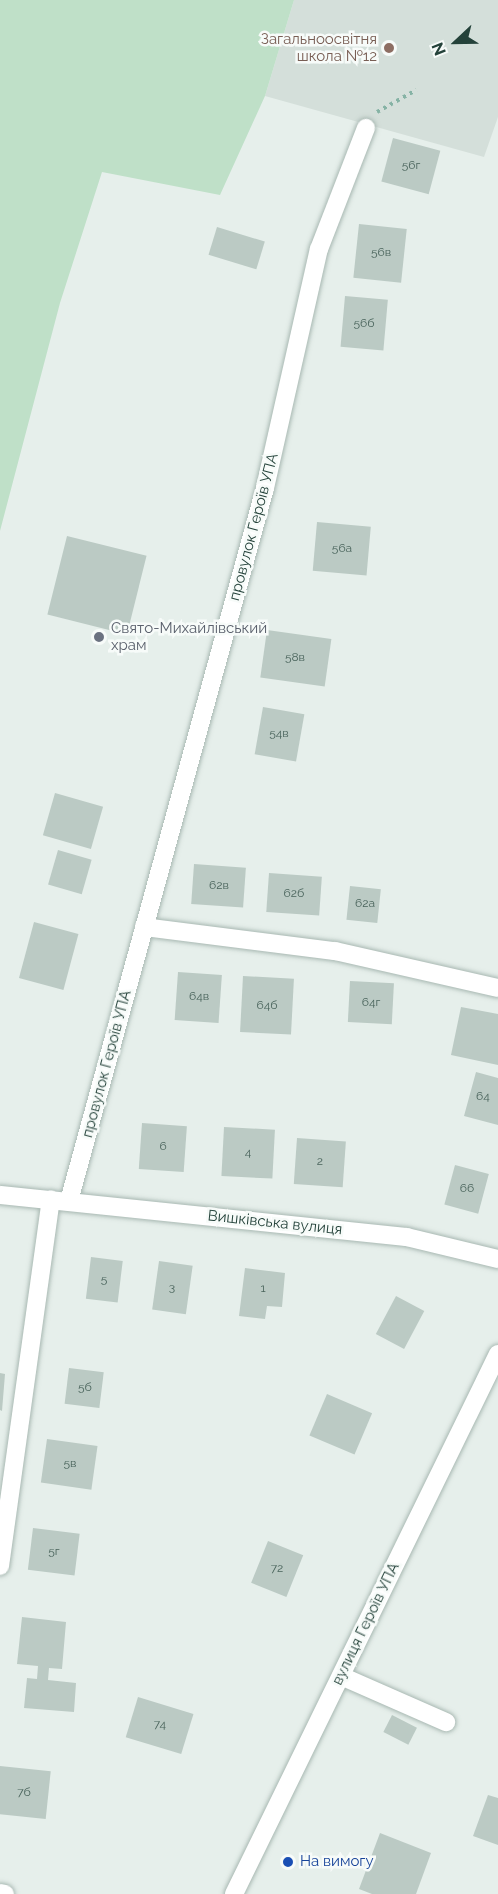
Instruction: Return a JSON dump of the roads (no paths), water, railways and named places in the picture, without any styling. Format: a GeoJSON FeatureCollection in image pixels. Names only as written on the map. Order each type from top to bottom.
{"type":"FeatureCollection","features":[{"type":"Feature","properties":{"kind":"street","name":"провулок Героїв УПА"},"geometry":{"type":"LineString","coordinates":[[60,1201],[144,927],[265,488],[319,249],[366,128]]}},
{"type":"Feature","properties":{"kind":"street"},"geometry":{"type":"LineString","coordinates":[[144,927],[335,951],[498,988]]}},
{"type":"Feature","properties":{"kind":"street","name":"Вишківська вулиця"},"geometry":{"type":"LineString","coordinates":[[0,1195],[406,1237],[498,1258]]}},
{"type":"Feature","properties":{"kind":"street"},"geometry":{"type":"LineString","coordinates":[[0,1566],[60,1201]]}},
{"type":"Feature","properties":{"kind":"street","name":"вулиця Героїв УПА"},"geometry":{"type":"LineString","coordinates":[[234,1894],[498,1354]]}},
{"type":"Feature","properties":{"kind":"street"},"geometry":{"type":"LineString","coordinates":[[340,1676],[446,1722]]}},
{"type":"Feature","properties":{"kind":"street"},"geometry":{"type":"LineString","coordinates":[[0,1893],[4,1894]]}},
{"type":"Feature","properties":{"kind":"place","name":"Загальноосвітня школа №12"},"geometry":{"type":"Point","coordinates":[389,48]}},
{"type":"Feature","properties":{"kind":"place","name":"Свято-Михайлівський храм"},"geometry":{"type":"Point","coordinates":[99,637]}},
{"type":"Feature","properties":{"kind":"place","name":"На вимогу"},"geometry":{"type":"Point","coordinates":[288,1862]}}]}
